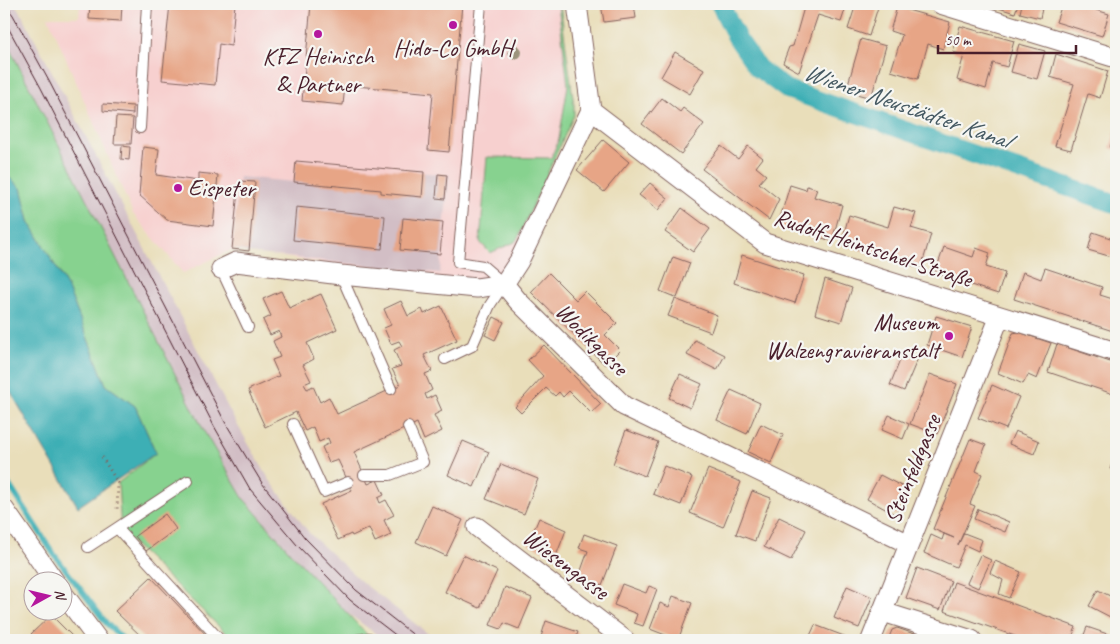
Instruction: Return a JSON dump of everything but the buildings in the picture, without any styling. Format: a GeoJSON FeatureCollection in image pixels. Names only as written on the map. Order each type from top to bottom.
{"type":"FeatureCollection","features":[{"type":"Feature","properties":{"kind":"street"},"geometry":{"type":"LineString","coordinates":[[221,269],[236,262],[340,275],[477,288],[504,284],[519,261],[591,110],[577,4]]}},
{"type":"Feature","properties":{"kind":"street"},"geometry":{"type":"LineString","coordinates":[[940,4],[1116,58]]}},
{"type":"Feature","properties":{"kind":"street","name":"Rudolf-Heintschel-Straße"},"geometry":{"type":"LineString","coordinates":[[591,110],[765,243],[1116,352]]}},
{"type":"Feature","properties":{"kind":"street","name":"Wodikgasse"},"geometry":{"type":"LineString","coordinates":[[504,284],[624,406],[909,544]]}},
{"type":"Feature","properties":{"kind":"street","name":"Steinfeldgasse"},"geometry":{"type":"LineString","coordinates":[[871,640],[1000,316]]}},
{"type":"Feature","properties":{"kind":"street"},"geometry":{"type":"LineString","coordinates":[[4,509],[48,572]]}},
{"type":"Feature","properties":{"kind":"street","name":"Wiesengasse"},"geometry":{"type":"LineString","coordinates":[[477,527],[625,640]]}},
{"type":"Feature","properties":{"kind":"street"},"geometry":{"type":"LineString","coordinates":[[72,605],[98,640]]}},
{"type":"Feature","properties":{"kind":"street"},"geometry":{"type":"LineString","coordinates":[[883,612],[972,640]]}},
{"type":"Feature","properties":{"kind":"lane"},"geometry":{"type":"LineString","coordinates":[[140,128],[147,4]]}},
{"type":"Feature","properties":{"kind":"lane"},"geometry":{"type":"LineString","coordinates":[[445,359],[472,346],[490,305],[504,284],[483,266],[458,262],[481,4]]}},
{"type":"Feature","properties":{"kind":"lane"},"geometry":{"type":"LineString","coordinates":[[221,269],[248,327]]}},
{"type":"Feature","properties":{"kind":"lane"},"geometry":{"type":"LineString","coordinates":[[340,275],[391,389]]}},
{"type":"Feature","properties":{"kind":"lane"},"geometry":{"type":"LineString","coordinates":[[293,424],[324,492],[348,482]]}},
{"type":"Feature","properties":{"kind":"lane"},"geometry":{"type":"LineString","coordinates":[[364,475],[390,475],[423,462],[408,427]]}},
{"type":"Feature","properties":{"kind":"lane"},"geometry":{"type":"LineString","coordinates":[[88,547],[188,480]]}},
{"type":"Feature","properties":{"kind":"lane"},"geometry":{"type":"LineString","coordinates":[[117,528],[220,640]]}},
{"type":"Feature","properties":{"kind":"lane"},"geometry":{"type":"LineString","coordinates":[[356,640],[369,638],[372,640]]}},
{"type":"Feature","properties":{"kind":"path"},"geometry":{"type":"LineString","coordinates":[[102,457],[118,483],[117,528]]}},
{"type":"Feature","properties":{"kind":"shaded area"},"geometry":{"type":"Polygon","coordinates":[[[4,4],[14,4],[20,11],[234,419],[269,479],[310,534],[362,582],[436,640],[384,640],[342,609],[243,498],[205,433],[4,37],[4,4]]]}},
{"type":"Feature","properties":{"kind":"shaded area"},"geometry":{"type":"Polygon","coordinates":[[[80,4],[560,4],[574,105],[504,284],[477,288],[233,249],[183,273],[133,214],[48,17],[79,17],[80,4]]]}},
{"type":"Feature","properties":{"kind":"shaded area"},"geometry":{"type":"Polygon","coordinates":[[[296,161],[449,175],[440,273],[249,253],[232,249],[239,177],[294,182],[296,161]]]}},
{"type":"Feature","properties":{"kind":"green space"},"geometry":{"type":"Polygon","coordinates":[[[558,4],[560,4],[574,115],[519,236],[515,242],[490,253],[480,242],[487,157],[551,158],[559,139],[568,85],[558,4]]]}},
{"type":"Feature","properties":{"kind":"green space"},"geometry":{"type":"Polygon","coordinates":[[[4,37],[205,433],[243,498],[290,552],[372,640],[233,640],[121,532],[118,483],[156,453],[135,406],[106,385],[67,286],[29,221],[21,188],[4,173],[4,37]]]}},
{"type":"Feature","properties":{"kind":"water"},"geometry":{"type":"Polygon","coordinates":[[[4,173],[21,188],[29,221],[67,286],[106,385],[135,406],[156,453],[78,507],[4,381],[4,173]]]}},
{"type":"Feature","properties":{"kind":"waterway","name":"Wiener Neustädter Kanal"},"geometry":{"type":"LineString","coordinates":[[720,4],[737,38],[758,68],[786,89],[1116,204]]}},
{"type":"Feature","properties":{"kind":"waterway"},"geometry":{"type":"LineString","coordinates":[[4,477],[53,553],[107,624],[124,640]]}},
{"type":"Feature","properties":{"kind":"tram line"},"geometry":{"type":"LineString","coordinates":[[5,4],[13,15],[50,83],[225,422],[262,483],[305,538],[356,590],[420,640]]}},
{"type":"Feature","properties":{"kind":"tram line"},"geometry":{"type":"LineString","coordinates":[[4,20],[41,88],[214,426],[250,489],[297,545],[350,600],[402,640]]}},
{"type":"Feature","properties":{"kind":"place","name":"Hido-Co GmbH"},"geometry":{"type":"Point","coordinates":[453,25]}},
{"type":"Feature","properties":{"kind":"place","name":"KFZ Heinisch & Partner"},"geometry":{"type":"Point","coordinates":[318,34]}},
{"type":"Feature","properties":{"kind":"place","name":"Eispeter"},"geometry":{"type":"Point","coordinates":[178,188]}},
{"type":"Feature","properties":{"kind":"place","name":"Museum Walzengravieranstalt"},"geometry":{"type":"Point","coordinates":[949,336]}}]}
